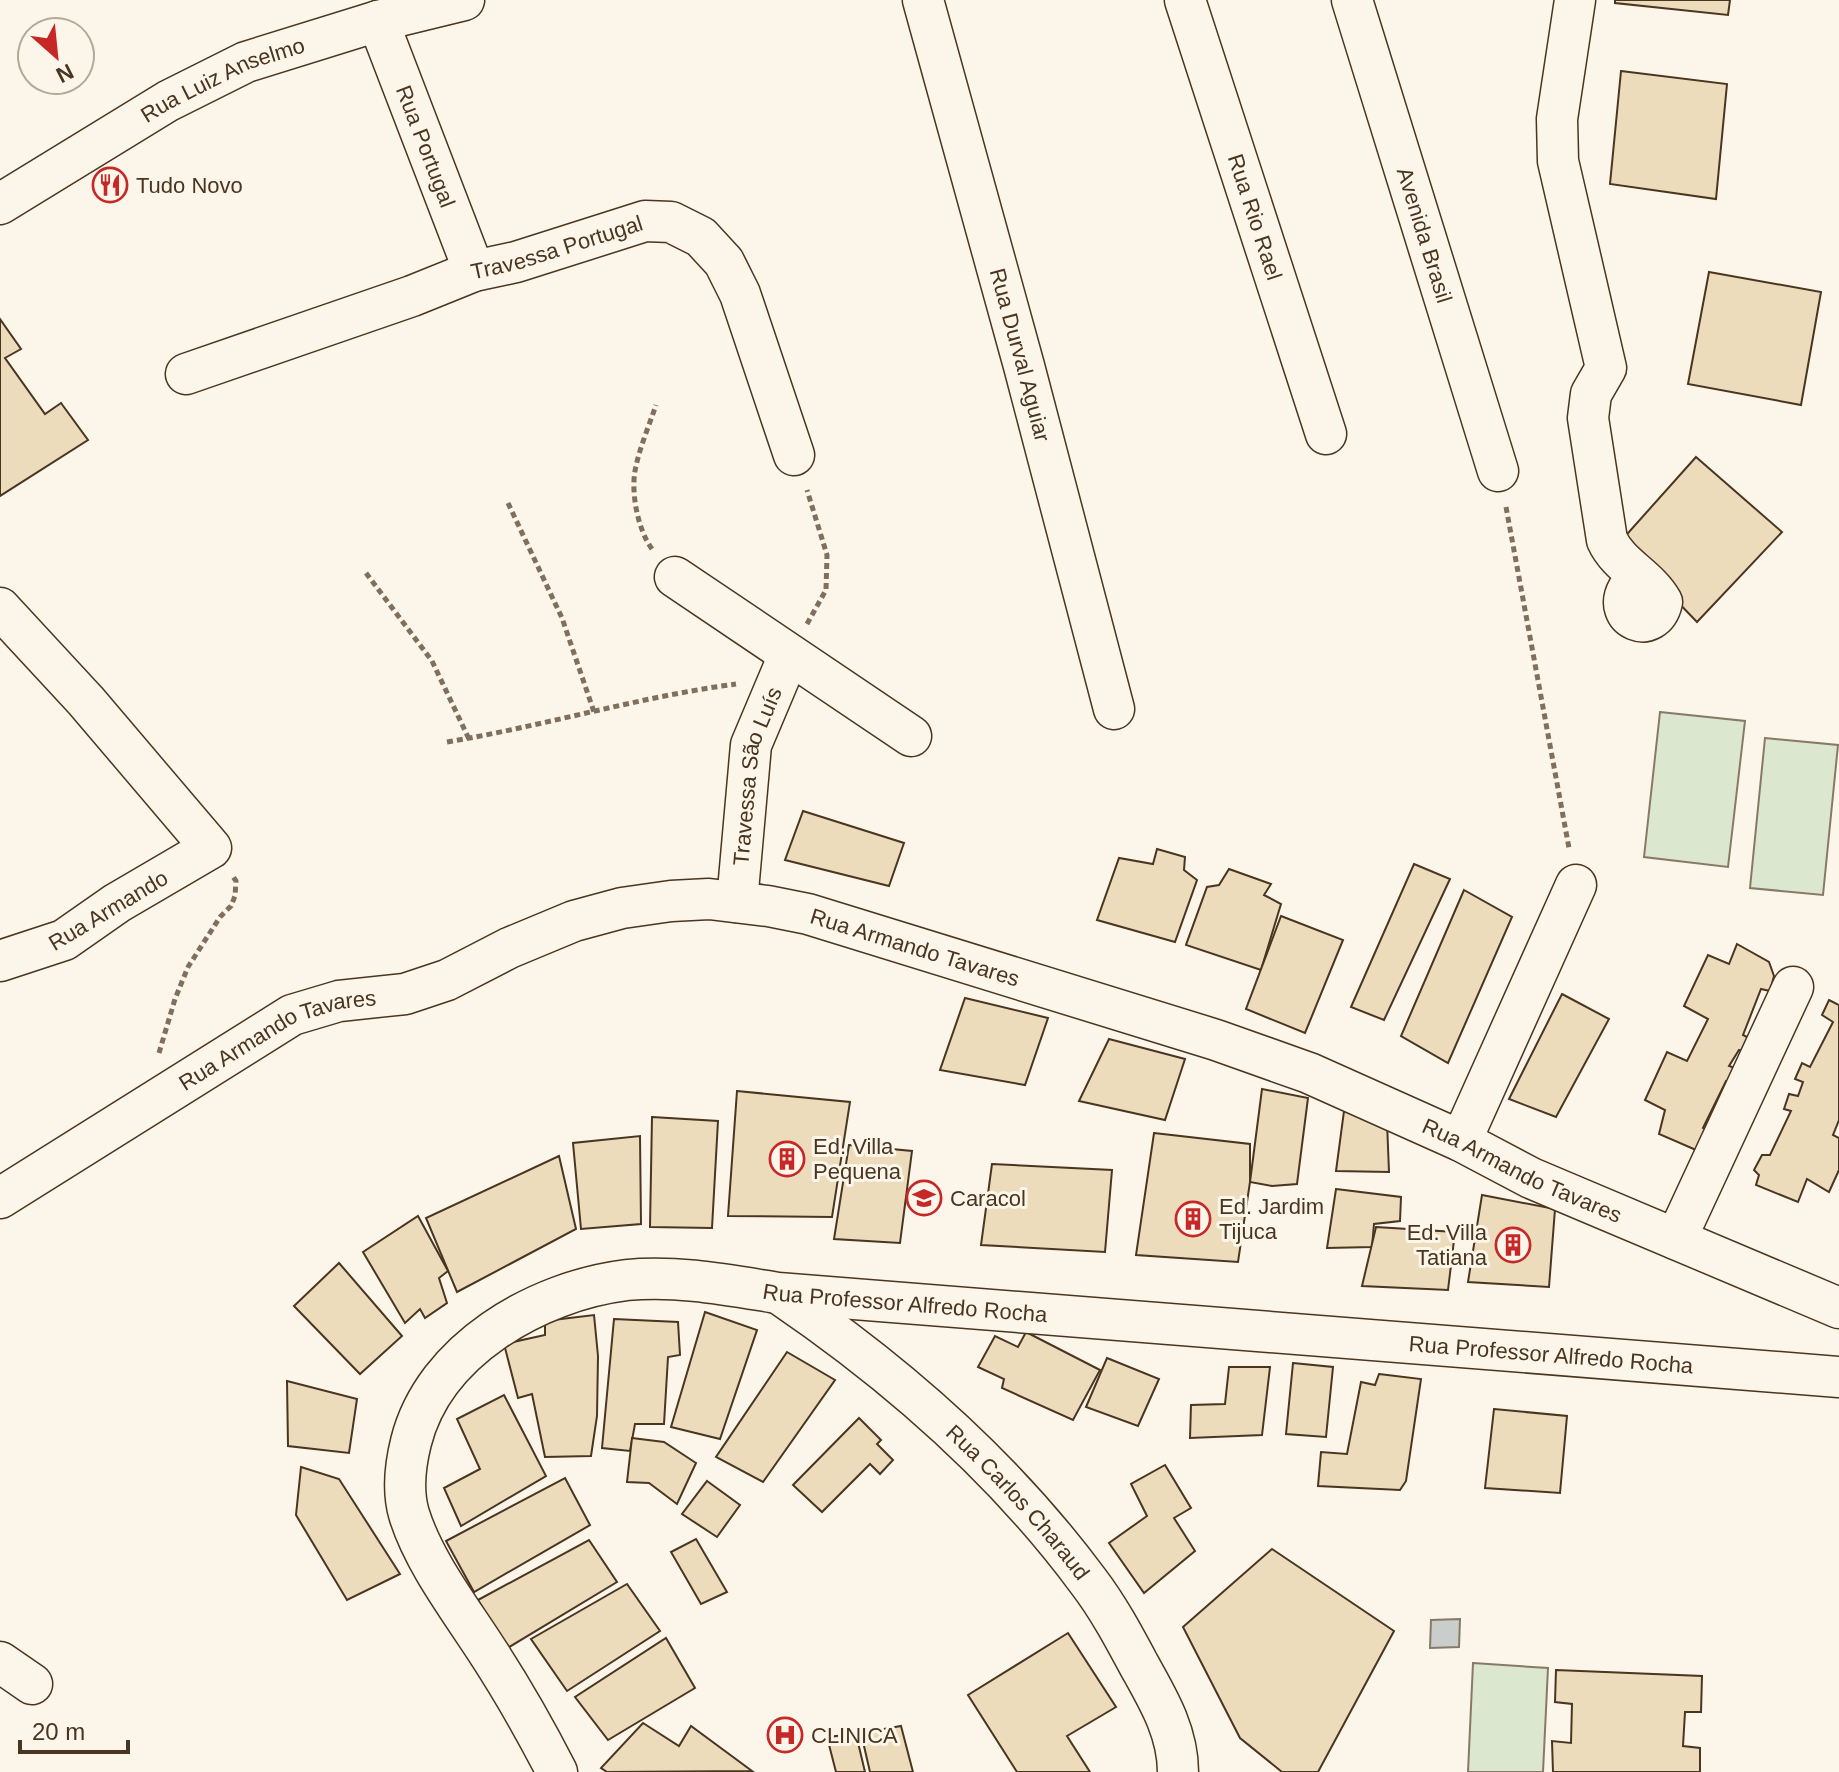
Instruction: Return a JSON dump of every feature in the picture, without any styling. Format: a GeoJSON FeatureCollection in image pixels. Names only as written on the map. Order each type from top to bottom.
{"type":"FeatureCollection","features":[{"type":"Feature","properties":{"kind":"street","name":"Rua Luiz Anselmo"},"geometry":{"type":"LineString","coordinates":[[0,204],[195,86],[246,62],[378,21],[464,0]]}},
{"type":"Feature","properties":{"kind":"street","name":"Rua Durval Aguiar"},"geometry":{"type":"LineString","coordinates":[[923,0],[1114,709]]}},
{"type":"Feature","properties":{"kind":"street","name":"Rua Rio Rael"},"geometry":{"type":"LineString","coordinates":[[1185,0],[1326,434]]}},
{"type":"Feature","properties":{"kind":"street","name":"Avenida Brasil"},"geometry":{"type":"LineString","coordinates":[[1352,0],[1498,471]]}},
{"type":"Feature","properties":{"kind":"street"},"geometry":{"type":"LineString","coordinates":[[1575,0],[1557,119],[1558,161],[1606,368],[1591,394],[1588,418],[1607,540],[1613,553],[1656,592],[1662,602],[1660,612],[1653,620],[1640,621],[1630,617],[1624,608],[1623,598],[1628,589]]}},
{"type":"Feature","properties":{"kind":"street","name":"Rua Portugal"},"geometry":{"type":"LineString","coordinates":[[378,21],[474,271]]}},
{"type":"Feature","properties":{"kind":"street","name":"Travessa Portugal"},"geometry":{"type":"LineString","coordinates":[[186,374],[412,296],[474,271],[516,262],[645,221],[671,222],[701,237],[724,262],[740,294],[794,455]]}},
{"type":"Feature","properties":{"kind":"street"},"geometry":{"type":"LineString","coordinates":[[675,577],[784,666],[911,736]]}},
{"type":"Feature","properties":{"kind":"street"},"geometry":{"type":"LineString","coordinates":[[0,608],[86,701],[211,848]]}},
{"type":"Feature","properties":{"kind":"street","name":"Travessa São Luís"},"geometry":{"type":"LineString","coordinates":[[737,902],[751,745],[784,666]]}},
{"type":"Feature","properties":{"kind":"street","name":"Rua Armando"},"geometry":{"type":"LineString","coordinates":[[0,961],[64,940],[117,903],[211,848]]}},
{"type":"Feature","properties":{"kind":"street"},"geometry":{"type":"LineString","coordinates":[[1461,1141],[1576,885]]}},
{"type":"Feature","properties":{"kind":"street","name":"Rua Armando Tavares"},"geometry":{"type":"LineString","coordinates":[[0,1198],[292,1015],[339,1001],[405,994],[447,980],[509,948],[574,921],[622,908],[709,899],[794,911],[848,926],[1216,1040],[1309,1073],[1461,1141],[1531,1178],[1839,1308]]}},
{"type":"Feature","properties":{"kind":"street"},"geometry":{"type":"LineString","coordinates":[[1676,1239],[1793,987]]}},
{"type":"Feature","properties":{"kind":"street","name":"Rua Professor Alfredo Rocha"},"geometry":{"type":"LineString","coordinates":[[557,1772],[524,1708],[448,1590],[409,1514],[404,1486],[415,1425],[433,1389],[458,1359],[494,1331],[537,1307],[583,1289],[626,1281],[666,1279],[719,1283],[778,1293],[1839,1377]]}},
{"type":"Feature","properties":{"kind":"street","name":"Rua Carlos Charaud"},"geometry":{"type":"LineString","coordinates":[[778,1293],[845,1338],[939,1418],[1045,1526],[1090,1583],[1166,1714],[1175,1743],[1178,1772]]}},
{"type":"Feature","properties":{"kind":"path"},"geometry":{"type":"LineString","coordinates":[[656,405],[634,472],[636,504],[645,540],[675,577]]}},
{"type":"Feature","properties":{"kind":"path"},"geometry":{"type":"LineString","coordinates":[[447,742],[594,712],[784,666],[826,590],[827,555],[794,455]]}},
{"type":"Feature","properties":{"kind":"path"},"geometry":{"type":"LineString","coordinates":[[1498,471],[1576,885]]}},
{"type":"Feature","properties":{"kind":"path"},"geometry":{"type":"LineString","coordinates":[[508,503],[562,618],[594,712]]}},
{"type":"Feature","properties":{"kind":"path"},"geometry":{"type":"LineString","coordinates":[[366,573],[432,661],[469,739]]}},
{"type":"Feature","properties":{"kind":"path"},"geometry":{"type":"LineString","coordinates":[[159,1055],[188,967],[235,896],[236,881],[211,848]]}},
{"type":"Feature","properties":{"kind":"green space"},"geometry":{"type":"Polygon","coordinates":[[[1660,712],[1745,721],[1728,867],[1644,857],[1660,712]]]}},
{"type":"Feature","properties":{"kind":"green space"},"geometry":{"type":"Polygon","coordinates":[[[1765,738],[1838,745],[1823,895],[1750,888],[1765,738]]]}},
{"type":"Feature","properties":{"kind":"green space"},"geometry":{"type":"Polygon","coordinates":[[[1473,1663],[1548,1668],[1543,1772],[1468,1772],[1473,1663]]]}},
{"type":"Feature","properties":{"kind":"shaded area"},"geometry":{"type":"Polygon","coordinates":[[[1460,1619],[1459,1647],[1430,1648],[1431,1620],[1460,1619]]]}},
{"type":"Feature","properties":{"kind":"building"},"geometry":{"type":"Polygon","coordinates":[[[1615,0],[1730,0],[1728,15],[1615,3],[1615,0]]]}},
{"type":"Feature","properties":{"kind":"building"},"geometry":{"type":"Polygon","coordinates":[[[1621,71],[1727,84],[1716,199],[1610,184],[1621,71]]]}},
{"type":"Feature","properties":{"kind":"building"},"geometry":{"type":"Polygon","coordinates":[[[1709,272],[1821,292],[1801,405],[1688,384],[1709,272]]]}},
{"type":"Feature","properties":{"kind":"building"},"geometry":{"type":"Polygon","coordinates":[[[0,319],[21,349],[5,358],[45,414],[61,403],[88,440],[0,496],[0,319]]]}},
{"type":"Feature","properties":{"kind":"building"},"geometry":{"type":"Polygon","coordinates":[[[1696,457],[1782,532],[1697,622],[1620,542],[1696,457]]]}},
{"type":"Feature","properties":{"kind":"building"},"geometry":{"type":"Polygon","coordinates":[[[803,811],[904,843],[889,886],[785,860],[803,811]]]}},
{"type":"Feature","properties":{"kind":"building"},"geometry":{"type":"Polygon","coordinates":[[[1157,849],[1185,857],[1184,870],[1197,880],[1175,942],[1097,920],[1119,858],[1153,864],[1157,849]]]}},
{"type":"Feature","properties":{"kind":"building"},"geometry":{"type":"Polygon","coordinates":[[[1414,864],[1450,879],[1384,1020],[1351,1007],[1414,864]]]}},
{"type":"Feature","properties":{"kind":"building"},"geometry":{"type":"Polygon","coordinates":[[[1229,869],[1271,884],[1264,895],[1281,904],[1261,970],[1186,945],[1207,887],[1219,885],[1229,869]]]}},
{"type":"Feature","properties":{"kind":"building"},"geometry":{"type":"Polygon","coordinates":[[[1464,890],[1512,917],[1448,1063],[1401,1036],[1464,890]]]}},
{"type":"Feature","properties":{"kind":"building"},"geometry":{"type":"Polygon","coordinates":[[[1281,916],[1343,940],[1305,1033],[1246,1009],[1281,916]]]}},
{"type":"Feature","properties":{"kind":"building"},"geometry":{"type":"Polygon","coordinates":[[[1737,944],[1769,962],[1774,976],[1770,991],[1761,989],[1743,1035],[1751,1039],[1746,1052],[1739,1050],[1729,1066],[1738,1069],[1734,1085],[1726,1081],[1703,1128],[1711,1133],[1696,1150],[1659,1134],[1665,1110],[1645,1100],[1667,1052],[1687,1061],[1708,1019],[1684,1006],[1708,955],[1729,964],[1737,944]]]}},
{"type":"Feature","properties":{"kind":"building"},"geometry":{"type":"Polygon","coordinates":[[[1562,994],[1609,1019],[1556,1117],[1509,1099],[1562,994]]]}},
{"type":"Feature","properties":{"kind":"building"},"geometry":{"type":"Polygon","coordinates":[[[965,998],[1048,1018],[1025,1085],[940,1070],[965,998]]]}},
{"type":"Feature","properties":{"kind":"building"},"geometry":{"type":"Polygon","coordinates":[[[1829,1000],[1839,1005],[1839,1120],[1833,1135],[1839,1138],[1839,1170],[1829,1192],[1807,1179],[1798,1202],[1756,1185],[1759,1175],[1754,1170],[1762,1155],[1770,1155],[1791,1111],[1784,1109],[1789,1094],[1798,1096],[1803,1082],[1795,1079],[1802,1063],[1810,1067],[1833,1022],[1822,1015],[1829,1000]]]}},
{"type":"Feature","properties":{"kind":"building"},"geometry":{"type":"Polygon","coordinates":[[[1109,1039],[1185,1059],[1165,1120],[1079,1101],[1109,1039]]]}},
{"type":"Feature","properties":{"kind":"building"},"geometry":{"type":"Polygon","coordinates":[[[1262,1089],[1308,1098],[1297,1184],[1272,1186],[1250,1182],[1262,1089]]]}},
{"type":"Feature","properties":{"kind":"building","name":"Ed. Villa Pequena"},"geometry":{"type":"Polygon","coordinates":[[[737,1091],[850,1102],[832,1217],[728,1216],[737,1091]]]}},
{"type":"Feature","properties":{"kind":"building"},"geometry":{"type":"Polygon","coordinates":[[[1344,1111],[1387,1122],[1389,1172],[1336,1171],[1344,1111]]]}},
{"type":"Feature","properties":{"kind":"building"},"geometry":{"type":"Polygon","coordinates":[[[652,1117],[718,1121],[712,1228],[650,1227],[652,1117]]]}},
{"type":"Feature","properties":{"kind":"building","name":"Ed. Jardim Tijuca"},"geometry":{"type":"Polygon","coordinates":[[[1154,1133],[1250,1144],[1250,1182],[1238,1262],[1136,1255],[1154,1133]]]}},
{"type":"Feature","properties":{"kind":"building"},"geometry":{"type":"Polygon","coordinates":[[[640,1136],[641,1224],[581,1229],[573,1143],[640,1136]]]}},
{"type":"Feature","properties":{"kind":"building"},"geometry":{"type":"Polygon","coordinates":[[[849,1145],[912,1151],[900,1243],[834,1239],[849,1145]]]}},
{"type":"Feature","properties":{"kind":"building"},"geometry":{"type":"Polygon","coordinates":[[[559,1156],[576,1229],[457,1292],[426,1218],[559,1156]]]}},
{"type":"Feature","properties":{"kind":"building"},"geometry":{"type":"Polygon","coordinates":[[[992,1164],[1112,1170],[1105,1252],[981,1245],[992,1164]]]}},
{"type":"Feature","properties":{"kind":"building"},"geometry":{"type":"Polygon","coordinates":[[[1336,1189],[1401,1197],[1400,1221],[1374,1224],[1372,1247],[1327,1248],[1336,1189]]]}},
{"type":"Feature","properties":{"kind":"building","name":"Ed. Villa Tatiana"},"geometry":{"type":"Polygon","coordinates":[[[1482,1195],[1555,1209],[1549,1287],[1468,1282],[1482,1195]]]}},
{"type":"Feature","properties":{"kind":"building"},"geometry":{"type":"Polygon","coordinates":[[[418,1216],[448,1271],[439,1278],[447,1303],[425,1318],[420,1309],[405,1323],[363,1252],[418,1216]]]}},
{"type":"Feature","properties":{"kind":"building"},"geometry":{"type":"Polygon","coordinates":[[[1376,1227],[1455,1232],[1448,1290],[1362,1286],[1376,1227]]]}},
{"type":"Feature","properties":{"kind":"building"},"geometry":{"type":"Polygon","coordinates":[[[339,1263],[402,1336],[360,1374],[294,1306],[339,1263]]]}},
{"type":"Feature","properties":{"kind":"building"},"geometry":{"type":"Polygon","coordinates":[[[705,1312],[757,1330],[720,1439],[671,1427],[705,1312]]]}},
{"type":"Feature","properties":{"kind":"building"},"geometry":{"type":"Polygon","coordinates":[[[594,1315],[598,1356],[597,1416],[591,1456],[545,1457],[532,1394],[518,1398],[504,1344],[545,1335],[545,1321],[594,1315]]]}},
{"type":"Feature","properties":{"kind":"building"},"geometry":{"type":"Polygon","coordinates":[[[614,1319],[678,1322],[680,1355],[668,1357],[664,1424],[635,1424],[630,1451],[602,1448],[614,1319]]]}},
{"type":"Feature","properties":{"kind":"building"},"geometry":{"type":"Polygon","coordinates":[[[1026,1332],[1100,1370],[1073,1420],[1002,1388],[1004,1379],[978,1367],[995,1336],[1018,1347],[1026,1332]]]}},
{"type":"Feature","properties":{"kind":"building"},"geometry":{"type":"Polygon","coordinates":[[[787,1352],[835,1380],[763,1482],[716,1457],[787,1352]]]}},
{"type":"Feature","properties":{"kind":"building"},"geometry":{"type":"Polygon","coordinates":[[[1107,1358],[1159,1379],[1138,1426],[1086,1407],[1107,1358]]]}},
{"type":"Feature","properties":{"kind":"building"},"geometry":{"type":"Polygon","coordinates":[[[1293,1363],[1333,1367],[1326,1437],[1286,1434],[1293,1363]]]}},
{"type":"Feature","properties":{"kind":"building"},"geometry":{"type":"Polygon","coordinates":[[[1229,1367],[1270,1367],[1262,1435],[1190,1438],[1191,1405],[1225,1404],[1229,1367]]]}},
{"type":"Feature","properties":{"kind":"building"},"geometry":{"type":"Polygon","coordinates":[[[1379,1374],[1421,1379],[1406,1481],[1400,1490],[1318,1486],[1321,1452],[1347,1454],[1361,1382],[1375,1385],[1379,1374]]]}},
{"type":"Feature","properties":{"kind":"building"},"geometry":{"type":"Polygon","coordinates":[[[287,1381],[357,1399],[349,1453],[288,1446],[287,1381]]]}},
{"type":"Feature","properties":{"kind":"building"},"geometry":{"type":"Polygon","coordinates":[[[504,1395],[546,1476],[461,1526],[444,1488],[480,1469],[457,1419],[504,1395]]]}},
{"type":"Feature","properties":{"kind":"building"},"geometry":{"type":"Polygon","coordinates":[[[1494,1409],[1567,1416],[1560,1493],[1485,1488],[1494,1409]]]}},
{"type":"Feature","properties":{"kind":"building"},"geometry":{"type":"Polygon","coordinates":[[[859,1418],[881,1440],[877,1444],[893,1460],[880,1474],[870,1464],[822,1512],[793,1485],[859,1418]]]}},
{"type":"Feature","properties":{"kind":"building"},"geometry":{"type":"Polygon","coordinates":[[[632,1438],[664,1442],[696,1463],[677,1504],[649,1483],[627,1482],[632,1438]]]}},
{"type":"Feature","properties":{"kind":"building"},"geometry":{"type":"Polygon","coordinates":[[[1165,1465],[1191,1508],[1174,1518],[1195,1551],[1144,1593],[1109,1543],[1147,1516],[1131,1484],[1165,1465]]]}},
{"type":"Feature","properties":{"kind":"building"},"geometry":{"type":"Polygon","coordinates":[[[301,1467],[339,1479],[400,1574],[347,1600],[296,1515],[301,1467]]]}},
{"type":"Feature","properties":{"kind":"building"},"geometry":{"type":"Polygon","coordinates":[[[565,1478],[590,1525],[474,1592],[446,1541],[565,1478]]]}},
{"type":"Feature","properties":{"kind":"building"},"geometry":{"type":"Polygon","coordinates":[[[707,1481],[740,1505],[717,1537],[682,1514],[707,1481]]]}},
{"type":"Feature","properties":{"kind":"building"},"geometry":{"type":"Polygon","coordinates":[[[696,1539],[727,1592],[701,1604],[671,1552],[696,1539]]]}},
{"type":"Feature","properties":{"kind":"building"},"geometry":{"type":"Polygon","coordinates":[[[589,1540],[617,1582],[506,1649],[478,1600],[589,1540]]]}},
{"type":"Feature","properties":{"kind":"building"},"geometry":{"type":"Polygon","coordinates":[[[1272,1549],[1394,1631],[1318,1772],[1282,1772],[1240,1738],[1183,1627],[1272,1549]]]}},
{"type":"Feature","properties":{"kind":"building"},"geometry":{"type":"Polygon","coordinates":[[[627,1584],[660,1631],[567,1691],[531,1639],[627,1584]]]}},
{"type":"Feature","properties":{"kind":"building"},"geometry":{"type":"Polygon","coordinates":[[[1068,1633],[1116,1707],[1067,1736],[1090,1772],[1017,1772],[968,1695],[1068,1633]]]}},
{"type":"Feature","properties":{"kind":"building"},"geometry":{"type":"Polygon","coordinates":[[[666,1638],[695,1688],[608,1740],[575,1697],[666,1638]]]}},
{"type":"Feature","properties":{"kind":"building"},"geometry":{"type":"Polygon","coordinates":[[[1556,1670],[1702,1676],[1701,1712],[1685,1712],[1683,1746],[1700,1748],[1700,1772],[1553,1772],[1552,1741],[1571,1743],[1572,1704],[1555,1702],[1556,1670]]]}},
{"type":"Feature","properties":{"kind":"building"},"geometry":{"type":"Polygon","coordinates":[[[643,1723],[679,1746],[691,1726],[752,1771],[607,1772],[601,1768],[643,1723]]]}},
{"type":"Feature","properties":{"kind":"building"},"geometry":{"type":"Polygon","coordinates":[[[901,1726],[913,1772],[870,1772],[861,1733],[901,1726]]]}},
{"type":"Feature","properties":{"kind":"building"},"geometry":{"type":"Polygon","coordinates":[[[856,1734],[865,1772],[836,1772],[827,1737],[856,1734]]]}},
{"type":"Feature","properties":{"kind":"place","name":"Tudo Novo"},"geometry":{"type":"Point","coordinates":[110,185]}},
{"type":"Feature","properties":{"kind":"place","name":"Ed. Villa Pequena"},"geometry":{"type":"Point","coordinates":[787,1159]}},
{"type":"Feature","properties":{"kind":"place","name":"Caracol"},"geometry":{"type":"Point","coordinates":[924,1198]}},
{"type":"Feature","properties":{"kind":"place","name":"Ed. Jardim Tijuca"},"geometry":{"type":"Point","coordinates":[1193,1219]}},
{"type":"Feature","properties":{"kind":"place","name":"Ed. Villa Tatiana"},"geometry":{"type":"Point","coordinates":[1513,1245]}},
{"type":"Feature","properties":{"kind":"place","name":"CLINICA"},"geometry":{"type":"Point","coordinates":[785,1735]}}]}
